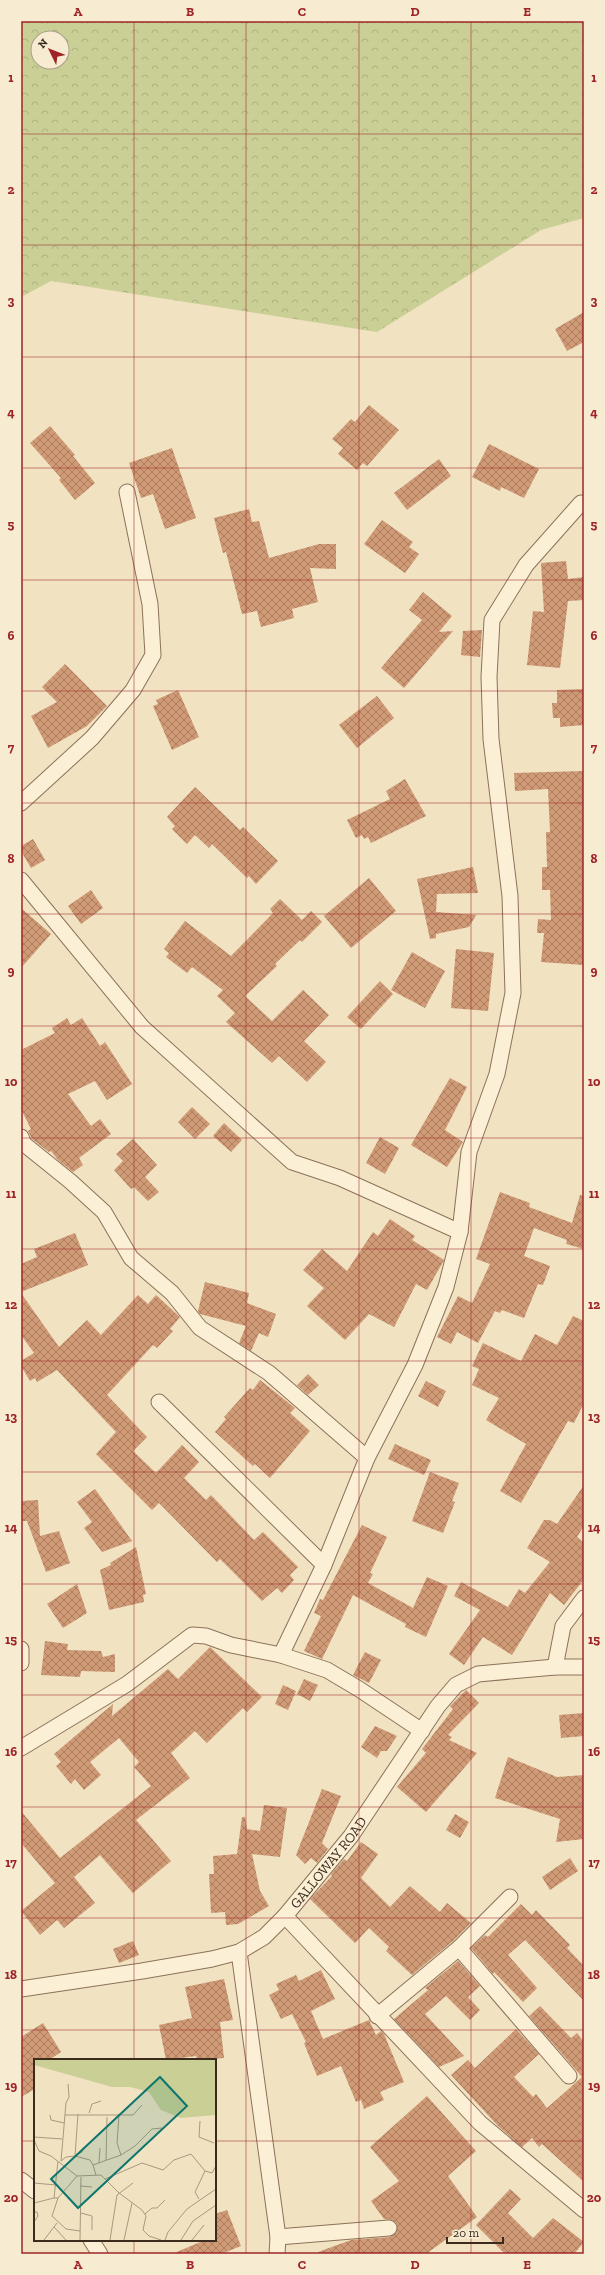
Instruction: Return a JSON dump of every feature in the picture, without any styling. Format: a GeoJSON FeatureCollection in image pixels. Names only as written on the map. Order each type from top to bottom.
{"type":"FeatureCollection","features":[{"type":"Feature","properties":{"kind":"street"},"geometry":{"type":"LineString","coordinates":[[21,803],[92,738],[133,690],[153,655],[150,604],[127,492]]}},
{"type":"Feature","properties":{"kind":"street"},"geometry":{"type":"LineString","coordinates":[[281,1655],[324,1565],[368,1458],[415,1365],[446,1286],[460,1232],[469,1152],[497,1074],[513,993],[510,896],[502,814],[491,739],[489,677],[492,620],[526,565],[581,503]]}},
{"type":"Feature","properties":{"kind":"street"},"geometry":{"type":"LineString","coordinates":[[21,880],[142,1027],[292,1162],[340,1178],[460,1232]]}},
{"type":"Feature","properties":{"kind":"street"},"geometry":{"type":"LineString","coordinates":[[21,1137],[24,1144],[70,1181],[104,1212],[131,1258],[172,1293],[200,1328],[269,1372],[368,1458]]}},
{"type":"Feature","properties":{"kind":"street"},"geometry":{"type":"LineString","coordinates":[[159,1402],[324,1565]]}},
{"type":"Feature","properties":{"kind":"street"},"geometry":{"type":"LineString","coordinates":[[555,1667],[563,1626],[584,1598]]}},
{"type":"Feature","properties":{"kind":"street"},"geometry":{"type":"LineString","coordinates":[[21,1748],[127,1684],[192,1635],[206,1636],[231,1645],[281,1655],[326,1670],[359,1689],[422,1731]]}},
{"type":"Feature","properties":{"kind":"street"},"geometry":{"type":"LineString","coordinates":[[21,1649],[21,1663]]}},
{"type":"Feature","properties":{"kind":"street","name":"GALLOWAY ROAD"},"geometry":{"type":"LineString","coordinates":[[21,1989],[158,1969],[212,1959],[239,1952],[264,1938],[285,1916],[351,1836],[438,1706],[456,1685],[478,1674],[555,1667],[584,1667]]}},
{"type":"Feature","properties":{"kind":"street"},"geometry":{"type":"LineString","coordinates":[[377,2016],[459,1948],[510,1897]]}},
{"type":"Feature","properties":{"kind":"street"},"geometry":{"type":"LineString","coordinates":[[285,1916],[377,2016],[480,2123],[584,2210]]}},
{"type":"Feature","properties":{"kind":"street"},"geometry":{"type":"LineString","coordinates":[[459,1948],[569,2076]]}},
{"type":"Feature","properties":{"kind":"street"},"geometry":{"type":"LineString","coordinates":[[239,1952],[278,2237],[278,2254]]}},
{"type":"Feature","properties":{"kind":"street"},"geometry":{"type":"LineString","coordinates":[[21,2180],[34,2190]]}},
{"type":"Feature","properties":{"kind":"street"},"geometry":{"type":"LineString","coordinates":[[278,2237],[388,2228]]}},
{"type":"Feature","properties":{"kind":"street"},"geometry":{"type":"LineString","coordinates":[[92,2241],[100,2254]]}},
{"type":"Feature","properties":{"kind":"green space"},"geometry":{"type":"Polygon","coordinates":[[[21,21],[584,21],[584,218],[541,230],[377,332],[51,281],[21,297],[21,21]]]}},
{"type":"Feature","properties":{"kind":"building"},"geometry":{"type":"Polygon","coordinates":[[[584,312],[584,342],[567,351],[555,329],[584,312]]]}},
{"type":"Feature","properties":{"kind":"building"},"geometry":{"type":"Polygon","coordinates":[[[369,405],[399,430],[367,466],[363,463],[357,470],[338,454],[343,448],[332,439],[351,419],[355,422],[369,405]]]}},
{"type":"Feature","properties":{"kind":"building"},"geometry":{"type":"Polygon","coordinates":[[[50,426],[75,455],[73,456],[95,483],[75,500],[59,480],[61,478],[30,443],[50,426]]]}},
{"type":"Feature","properties":{"kind":"building"},"geometry":{"type":"Polygon","coordinates":[[[489,444],[539,469],[524,498],[501,487],[500,491],[472,477],[489,444]]]}},
{"type":"Feature","properties":{"kind":"building"},"geometry":{"type":"Polygon","coordinates":[[[172,448],[196,518],[165,529],[153,494],[141,498],[129,463],[172,448]]]}},
{"type":"Feature","properties":{"kind":"building"},"geometry":{"type":"Polygon","coordinates":[[[439,459],[451,476],[407,510],[394,493],[439,459]]]}},
{"type":"Feature","properties":{"kind":"building"},"geometry":{"type":"Polygon","coordinates":[[[249,509],[252,522],[259,521],[269,558],[319,544],[336,544],[336,569],[310,568],[318,602],[292,609],[294,618],[261,627],[257,611],[242,614],[226,552],[223,553],[214,518],[249,509]]]}},
{"type":"Feature","properties":{"kind":"building"},"geometry":{"type":"Polygon","coordinates":[[[382,520],[413,542],[409,547],[419,554],[405,573],[364,544],[382,520]]]}},
{"type":"Feature","properties":{"kind":"building"},"geometry":{"type":"Polygon","coordinates":[[[566,561],[568,579],[584,577],[584,600],[568,601],[560,668],[527,665],[533,611],[544,612],[541,563],[566,561]]]}},
{"type":"Feature","properties":{"kind":"building"},"geometry":{"type":"Polygon","coordinates":[[[423,592],[452,616],[439,632],[453,631],[404,688],[381,668],[422,620],[409,610],[423,592]]]}},
{"type":"Feature","properties":{"kind":"building"},"geometry":{"type":"Polygon","coordinates":[[[482,630],[480,657],[461,655],[463,631],[482,630]]]}},
{"type":"Feature","properties":{"kind":"building"},"geometry":{"type":"Polygon","coordinates":[[[65,664],[107,706],[87,726],[48,748],[31,716],[57,702],[42,687],[65,664]]]}},
{"type":"Feature","properties":{"kind":"building"},"geometry":{"type":"Polygon","coordinates":[[[584,689],[584,725],[560,727],[560,718],[553,718],[552,703],[557,703],[557,690],[584,689]]]}},
{"type":"Feature","properties":{"kind":"building"},"geometry":{"type":"Polygon","coordinates":[[[178,690],[199,737],[172,750],[153,706],[158,704],[156,700],[178,690]]]}},
{"type":"Feature","properties":{"kind":"building"},"geometry":{"type":"Polygon","coordinates":[[[377,696],[394,718],[357,748],[339,725],[377,696]]]}},
{"type":"Feature","properties":{"kind":"building"},"geometry":{"type":"Polygon","coordinates":[[[584,771],[584,965],[541,962],[544,933],[537,933],[538,919],[551,920],[550,890],[542,890],[542,867],[547,867],[546,832],[550,832],[548,789],[515,791],[514,773],[584,771]]]}},
{"type":"Feature","properties":{"kind":"building"},"geometry":{"type":"Polygon","coordinates":[[[405,779],[426,816],[371,843],[368,837],[364,839],[362,835],[356,838],[347,820],[390,799],[386,791],[405,779]]]}},
{"type":"Feature","properties":{"kind":"building"},"geometry":{"type":"Polygon","coordinates":[[[195,787],[240,830],[243,827],[278,861],[256,884],[249,876],[247,878],[212,844],[209,848],[195,835],[187,844],[172,829],[175,826],[167,817],[195,787]]]}},
{"type":"Feature","properties":{"kind":"building"},"geometry":{"type":"Polygon","coordinates":[[[33,839],[45,860],[31,868],[21,851],[21,846],[33,839]]]}},
{"type":"Feature","properties":{"kind":"building"},"geometry":{"type":"Polygon","coordinates":[[[473,867],[478,893],[437,894],[436,912],[476,915],[469,927],[436,934],[436,938],[430,939],[417,879],[473,867]]]}},
{"type":"Feature","properties":{"kind":"building"},"geometry":{"type":"Polygon","coordinates":[[[369,878],[396,911],[351,948],[324,916],[369,878]]]}},
{"type":"Feature","properties":{"kind":"building"},"geometry":{"type":"Polygon","coordinates":[[[91,890],[103,908],[81,924],[68,906],[91,890]]]}},
{"type":"Feature","properties":{"kind":"building"},"geometry":{"type":"Polygon","coordinates":[[[280,899],[302,920],[311,911],[322,922],[302,942],[300,940],[275,964],[277,966],[245,996],[272,1021],[303,990],[329,1015],[304,1041],[326,1062],[307,1082],[279,1056],[272,1063],[226,1022],[235,1013],[217,996],[223,990],[192,967],[187,973],[166,957],[169,953],[164,949],[185,921],[231,956],[273,913],[270,909],[280,899]]]}},
{"type":"Feature","properties":{"kind":"building"},"geometry":{"type":"Polygon","coordinates":[[[21,908],[51,934],[21,968],[21,908]]]}},
{"type":"Feature","properties":{"kind":"building"},"geometry":{"type":"Polygon","coordinates":[[[456,949],[494,953],[488,1011],[451,1008],[456,949]]]}},
{"type":"Feature","properties":{"kind":"building"},"geometry":{"type":"Polygon","coordinates":[[[412,952],[445,971],[425,1008],[391,990],[412,952]]]}},
{"type":"Feature","properties":{"kind":"building"},"geometry":{"type":"Polygon","coordinates":[[[380,981],[393,994],[361,1029],[347,1017],[380,981]]]}},
{"type":"Feature","properties":{"kind":"building"},"geometry":{"type":"Polygon","coordinates":[[[67,1018],[71,1025],[82,1018],[100,1046],[105,1042],[132,1084],[107,1100],[95,1081],[68,1094],[91,1126],[100,1119],[111,1134],[79,1158],[83,1165],[73,1172],[58,1160],[51,1151],[49,1152],[32,1139],[28,1131],[31,1129],[21,1109],[21,1050],[55,1033],[52,1028],[67,1018]]]}},
{"type":"Feature","properties":{"kind":"building"},"geometry":{"type":"Polygon","coordinates":[[[450,1078],[467,1087],[445,1130],[463,1142],[447,1167],[411,1145],[450,1078]]]}},
{"type":"Feature","properties":{"kind":"building"},"geometry":{"type":"Polygon","coordinates":[[[192,1107],[210,1124],[195,1139],[178,1122],[192,1107]]]}},
{"type":"Feature","properties":{"kind":"building"},"geometry":{"type":"Polygon","coordinates":[[[224,1123],[242,1140],[231,1152],[213,1136],[224,1123]]]}},
{"type":"Feature","properties":{"kind":"building"},"geometry":{"type":"Polygon","coordinates":[[[380,1137],[399,1148],[385,1174],[366,1163],[380,1137]]]}},
{"type":"Feature","properties":{"kind":"building"},"geometry":{"type":"Polygon","coordinates":[[[133,1139],[157,1165],[145,1177],[159,1192],[148,1201],[134,1187],[131,1189],[114,1170],[123,1161],[116,1154],[133,1139]]]}},
{"type":"Feature","properties":{"kind":"building"},"geometry":{"type":"Polygon","coordinates":[[[500,1192],[530,1203],[529,1207],[572,1223],[580,1195],[584,1196],[584,1249],[566,1244],[567,1240],[534,1228],[524,1256],[550,1266],[543,1285],[538,1284],[524,1318],[502,1310],[500,1313],[495,1311],[478,1343],[457,1332],[451,1344],[437,1337],[458,1296],[472,1303],[490,1264],[476,1259],[500,1192]]]}},
{"type":"Feature","properties":{"kind":"building"},"geometry":{"type":"Polygon","coordinates":[[[390,1219],[415,1236],[412,1240],[444,1260],[427,1290],[416,1284],[394,1327],[369,1314],[345,1340],[307,1306],[324,1288],[303,1270],[322,1249],[347,1271],[373,1232],[378,1236],[390,1219]]]}},
{"type":"Feature","properties":{"kind":"building"},"geometry":{"type":"Polygon","coordinates":[[[75,1233],[88,1265],[21,1292],[21,1264],[37,1257],[34,1249],[75,1233]]]}},
{"type":"Feature","properties":{"kind":"building"},"geometry":{"type":"Polygon","coordinates":[[[205,1282],[249,1293],[247,1303],[276,1314],[268,1337],[259,1333],[251,1351],[239,1343],[246,1326],[200,1314],[198,1311],[205,1282]]]}},
{"type":"Feature","properties":{"kind":"building"},"geometry":{"type":"Polygon","coordinates":[[[21,1293],[59,1347],[87,1320],[101,1335],[138,1295],[148,1304],[156,1295],[180,1317],[170,1329],[173,1331],[157,1348],[153,1345],[107,1395],[147,1437],[133,1451],[156,1473],[182,1445],[199,1462],[184,1478],[206,1500],[211,1495],[254,1540],[263,1532],[298,1567],[290,1575],[294,1580],[282,1593],[277,1588],[262,1601],[220,1559],[217,1562],[159,1503],[152,1510],[96,1454],[116,1432],[57,1370],[37,1382],[35,1378],[30,1381],[21,1366],[21,1361],[34,1353],[21,1335],[21,1293]]]}},
{"type":"Feature","properties":{"kind":"building"},"geometry":{"type":"Polygon","coordinates":[[[573,1316],[584,1321],[584,1403],[574,1423],[568,1421],[521,1503],[500,1491],[526,1444],[486,1420],[499,1398],[472,1385],[479,1369],[472,1366],[483,1343],[521,1361],[535,1334],[557,1345],[573,1316]]]}},
{"type":"Feature","properties":{"kind":"building"},"geometry":{"type":"Polygon","coordinates":[[[308,1374],[319,1385],[308,1395],[297,1385],[308,1374]]]}},
{"type":"Feature","properties":{"kind":"building"},"geometry":{"type":"Polygon","coordinates":[[[260,1380],[295,1408],[290,1413],[310,1431],[270,1478],[255,1464],[253,1466],[215,1432],[226,1419],[224,1417],[250,1388],[253,1390],[260,1380]]]}},
{"type":"Feature","properties":{"kind":"building"},"geometry":{"type":"Polygon","coordinates":[[[426,1381],[446,1391],[438,1407],[418,1396],[426,1381]]]}},
{"type":"Feature","properties":{"kind":"building"},"geometry":{"type":"Polygon","coordinates":[[[395,1444],[431,1460],[424,1475],[388,1459],[395,1444]]]}},
{"type":"Feature","properties":{"kind":"building"},"geometry":{"type":"Polygon","coordinates":[[[430,1472],[459,1483],[452,1501],[455,1502],[443,1533],[412,1521],[430,1472]]]}},
{"type":"Feature","properties":{"kind":"building"},"geometry":{"type":"Polygon","coordinates":[[[584,1485],[584,1526],[577,1537],[584,1543],[584,1579],[564,1605],[550,1593],[512,1655],[483,1637],[464,1665],[449,1654],[480,1610],[454,1596],[461,1582],[508,1607],[519,1589],[525,1593],[550,1562],[527,1548],[544,1520],[550,1520],[557,1524],[584,1485]]]}},
{"type":"Feature","properties":{"kind":"building"},"geometry":{"type":"Polygon","coordinates":[[[95,1489],[132,1541],[102,1552],[84,1528],[92,1522],[77,1502],[95,1489]]]}},
{"type":"Feature","properties":{"kind":"building"},"geometry":{"type":"Polygon","coordinates":[[[38,1500],[40,1536],[59,1531],[70,1563],[46,1572],[27,1521],[21,1521],[21,1501],[38,1500]]]}},
{"type":"Feature","properties":{"kind":"building"},"geometry":{"type":"Polygon","coordinates":[[[362,1525],[387,1537],[370,1573],[373,1574],[368,1583],[413,1608],[427,1577],[448,1586],[426,1637],[405,1627],[406,1624],[353,1595],[322,1659],[304,1651],[321,1616],[314,1613],[320,1599],[323,1600],[362,1525]]]}},
{"type":"Feature","properties":{"kind":"building"},"geometry":{"type":"Polygon","coordinates":[[[136,1547],[146,1594],[143,1595],[144,1602],[109,1610],[100,1570],[111,1565],[110,1563],[136,1547]]]}},
{"type":"Feature","properties":{"kind":"building"},"geometry":{"type":"Polygon","coordinates":[[[77,1584],[87,1613],[63,1628],[47,1604],[77,1584]]]}},
{"type":"Feature","properties":{"kind":"building"},"geometry":{"type":"Polygon","coordinates":[[[45,1641],[68,1644],[67,1650],[101,1651],[103,1657],[115,1654],[115,1672],[81,1671],[80,1677],[41,1675],[45,1641]]]}},
{"type":"Feature","properties":{"kind":"building"},"geometry":{"type":"Polygon","coordinates":[[[210,1647],[262,1697],[247,1712],[243,1708],[207,1743],[195,1731],[171,1753],[190,1778],[136,1820],[171,1861],[133,1893],[100,1855],[74,1877],[95,1903],[64,1928],[57,1920],[40,1935],[21,1911],[55,1883],[21,1843],[21,1811],[60,1858],[151,1786],[134,1767],[139,1762],[119,1738],[90,1762],[101,1775],[84,1790],[75,1779],[71,1784],[56,1766],[61,1762],[54,1754],[113,1704],[112,1716],[168,1669],[178,1679],[210,1647]]]}},
{"type":"Feature","properties":{"kind":"building"},"geometry":{"type":"Polygon","coordinates":[[[365,1652],[381,1660],[369,1683],[353,1675],[365,1652]]]}},
{"type":"Feature","properties":{"kind":"building"},"geometry":{"type":"Polygon","coordinates":[[[304,1679],[318,1685],[310,1701],[297,1694],[304,1679]]]}},
{"type":"Feature","properties":{"kind":"building"},"geometry":{"type":"Polygon","coordinates":[[[283,1685],[296,1691],[288,1710],[275,1704],[283,1685]]]}},
{"type":"Feature","properties":{"kind":"building"},"geometry":{"type":"Polygon","coordinates":[[[466,1690],[479,1703],[448,1735],[452,1737],[449,1740],[477,1753],[426,1812],[397,1787],[426,1753],[422,1749],[453,1709],[450,1706],[466,1690]]]}},
{"type":"Feature","properties":{"kind":"building"},"geometry":{"type":"Polygon","coordinates":[[[584,1713],[584,1736],[561,1738],[559,1715],[584,1713]]]}},
{"type":"Feature","properties":{"kind":"building"},"geometry":{"type":"Polygon","coordinates":[[[375,1726],[397,1736],[387,1751],[381,1751],[377,1758],[361,1747],[375,1726]]]}},
{"type":"Feature","properties":{"kind":"building"},"geometry":{"type":"Polygon","coordinates":[[[508,1757],[557,1777],[584,1775],[584,1839],[556,1842],[560,1819],[495,1798],[508,1757]]]}},
{"type":"Feature","properties":{"kind":"building"},"geometry":{"type":"Polygon","coordinates":[[[322,1789],[341,1796],[322,1843],[328,1849],[317,1863],[311,1858],[305,1864],[296,1855],[322,1789]]]}},
{"type":"Feature","properties":{"kind":"building"},"geometry":{"type":"Polygon","coordinates":[[[264,1805],[287,1808],[280,1857],[252,1854],[260,1891],[269,1906],[238,1924],[226,1925],[225,1912],[211,1913],[209,1874],[214,1874],[213,1856],[237,1854],[242,1817],[245,1817],[247,1829],[260,1831],[264,1805]]]}},
{"type":"Feature","properties":{"kind":"building"},"geometry":{"type":"Polygon","coordinates":[[[455,1814],[469,1822],[460,1838],[446,1830],[455,1814]]]}},
{"type":"Feature","properties":{"kind":"building"},"geometry":{"type":"Polygon","coordinates":[[[361,1842],[378,1854],[361,1878],[390,1907],[410,1886],[440,1912],[447,1903],[471,1923],[453,1941],[412,1975],[386,1951],[389,1947],[369,1928],[355,1943],[310,1899],[332,1876],[331,1874],[344,1859],[347,1861],[361,1842]]]}},
{"type":"Feature","properties":{"kind":"building"},"geometry":{"type":"Polygon","coordinates":[[[570,1858],[578,1871],[550,1890],[542,1877],[570,1858]]]}},
{"type":"Feature","properties":{"kind":"building"},"geometry":{"type":"Polygon","coordinates":[[[521,1904],[532,1915],[536,1910],[570,1945],[567,1948],[584,1966],[584,2001],[525,1940],[508,1955],[537,1988],[523,2002],[494,1972],[493,1974],[471,1948],[485,1935],[488,1937],[521,1904]]]}},
{"type":"Feature","properties":{"kind":"building"},"geometry":{"type":"Polygon","coordinates":[[[133,1941],[139,1955],[119,1963],[113,1949],[133,1941]]]}},
{"type":"Feature","properties":{"kind":"building"},"geometry":{"type":"Polygon","coordinates":[[[458,1961],[480,1986],[468,1997],[480,2010],[470,2020],[446,1996],[425,2014],[464,2056],[439,2067],[394,2019],[428,1990],[425,1988],[458,1961]]]}},
{"type":"Feature","properties":{"kind":"building"},"geometry":{"type":"Polygon","coordinates":[[[321,1970],[335,1999],[311,2011],[323,2039],[369,2020],[376,2035],[381,2031],[384,2034],[404,2082],[380,2092],[384,2100],[364,2109],[361,2100],[356,2102],[341,2066],[317,2076],[304,2043],[306,2042],[292,2014],[281,2019],[269,1995],[279,1990],[276,1984],[296,1975],[299,1981],[321,1970]]]}},
{"type":"Feature","properties":{"kind":"building"},"geometry":{"type":"Polygon","coordinates":[[[224,1979],[233,2020],[220,2022],[224,2058],[197,2059],[196,2056],[166,2059],[159,2025],[192,2018],[185,1987],[224,1979]]]}},
{"type":"Feature","properties":{"kind":"building"},"geometry":{"type":"Polygon","coordinates":[[[540,2006],[571,2038],[577,2033],[584,2042],[584,2182],[542,2144],[539,2147],[532,2138],[522,2147],[498,2126],[451,2075],[468,2060],[475,2068],[516,2029],[539,2054],[514,2077],[533,2097],[536,2094],[547,2108],[582,2077],[529,2016],[540,2006]]]}},
{"type":"Feature","properties":{"kind":"building"},"geometry":{"type":"Polygon","coordinates":[[[43,2023],[61,2052],[50,2059],[34,2059],[34,2090],[21,2097],[21,2037],[43,2023]]]}},
{"type":"Feature","properties":{"kind":"building"},"geometry":{"type":"Polygon","coordinates":[[[427,2096],[476,2151],[448,2176],[477,2217],[426,2254],[318,2254],[318,2252],[351,2240],[390,2237],[397,2232],[396,2223],[392,2220],[384,2219],[371,2201],[399,2181],[370,2147],[427,2096]]]}},
{"type":"Feature","properties":{"kind":"building"},"geometry":{"type":"Polygon","coordinates":[[[510,2189],[521,2199],[508,2213],[533,2238],[553,2218],[584,2242],[574,2254],[505,2254],[476,2225],[510,2189]]]}},
{"type":"Feature","properties":{"kind":"building"},"geometry":{"type":"Polygon","coordinates":[[[227,2210],[241,2246],[221,2254],[172,2254],[203,2241],[216,2241],[216,2214],[227,2210]]]}}]}
